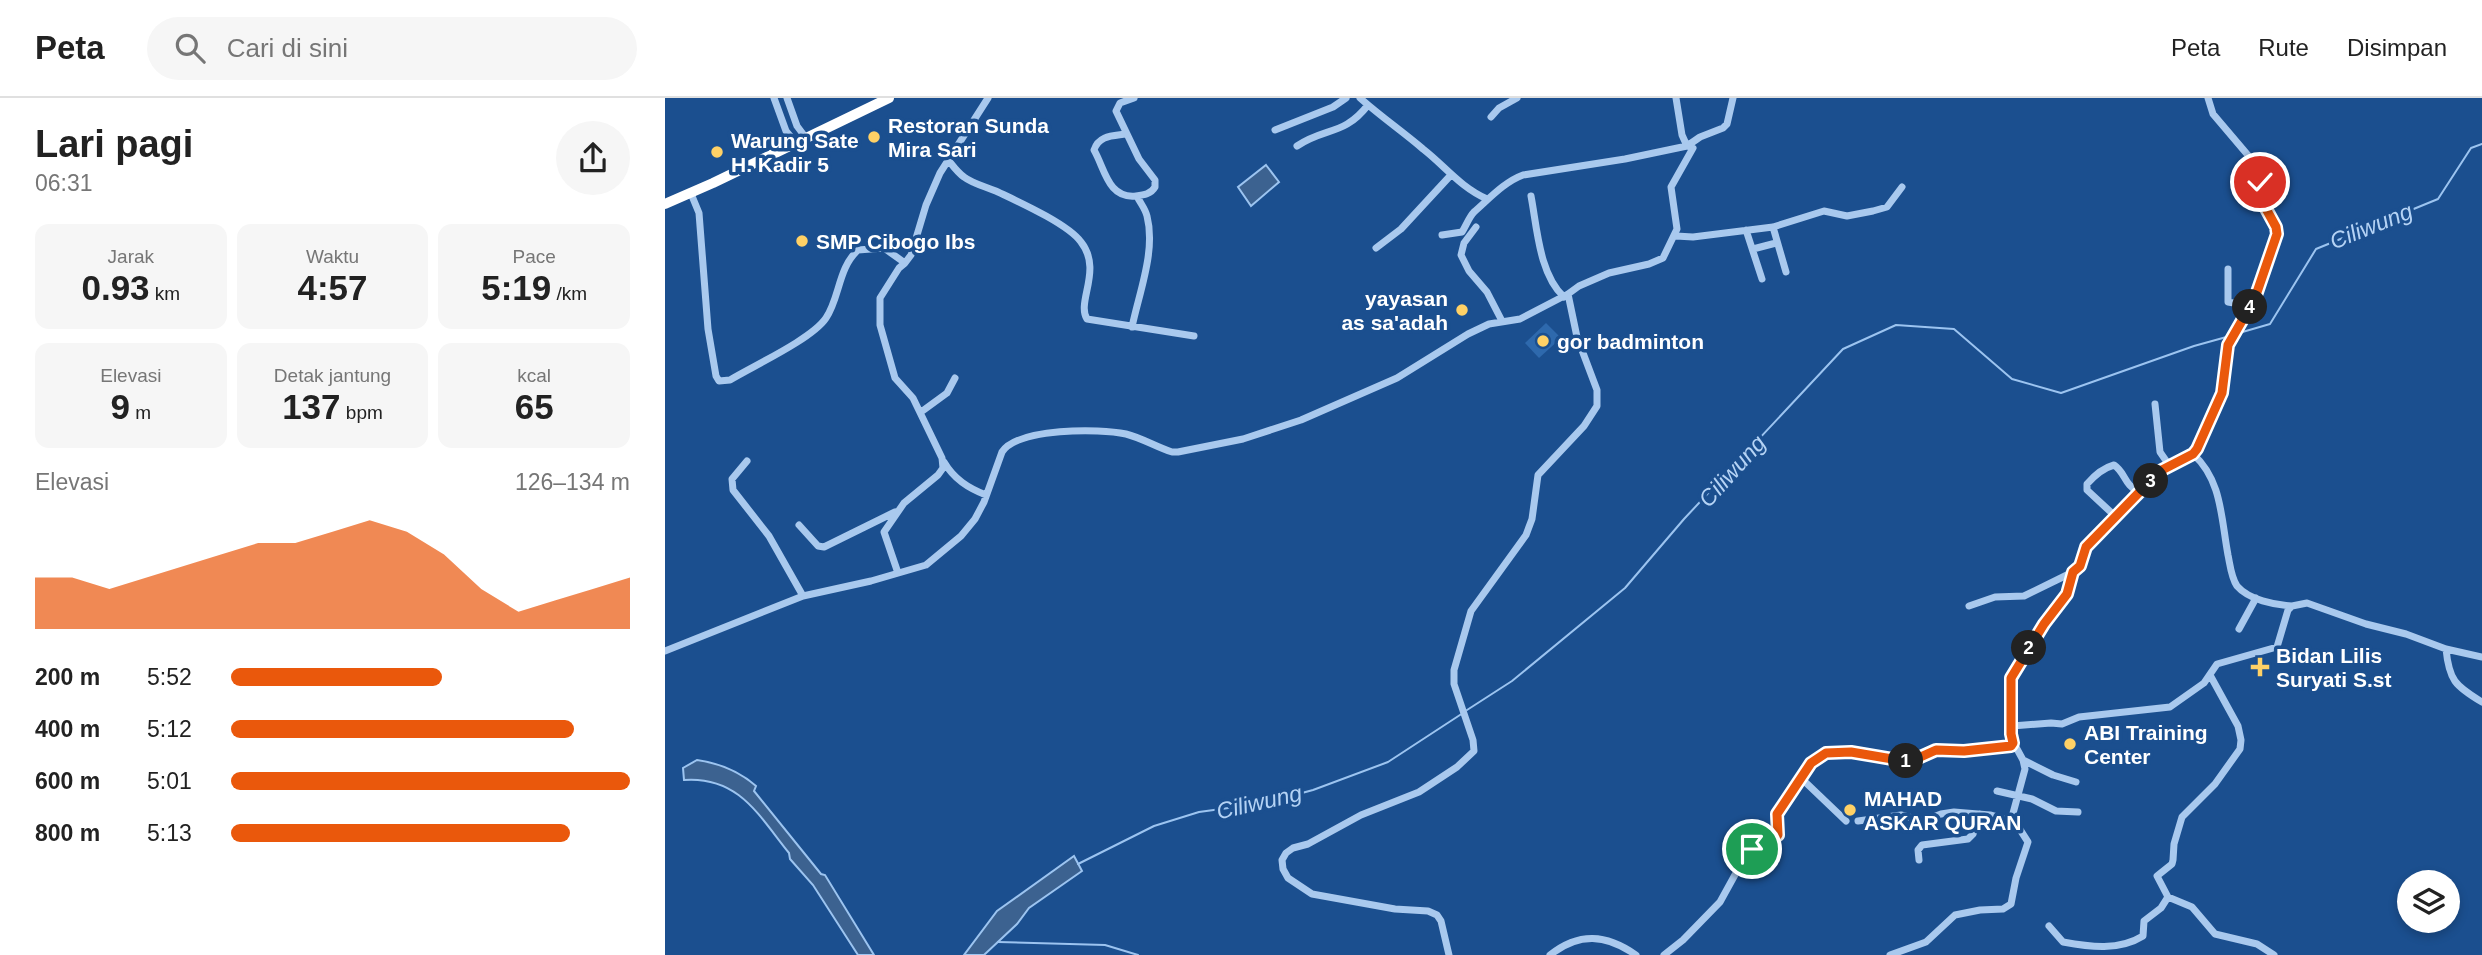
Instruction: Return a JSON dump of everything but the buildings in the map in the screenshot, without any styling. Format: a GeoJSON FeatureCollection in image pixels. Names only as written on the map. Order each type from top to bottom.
{"type":"FeatureCollection","features":[{"type":"Feature","properties":{"kind":"highway"},"geometry":{"type":"LineString","coordinates":[[665,204],[888,98]]}},
{"type":"Feature","properties":{"kind":"street"},"geometry":{"type":"LineString","coordinates":[[774,98],[786,131],[801,141]]}},
{"type":"Feature","properties":{"kind":"street"},"geometry":{"type":"LineString","coordinates":[[787,98],[801,141]]}},
{"type":"Feature","properties":{"kind":"street"},"geometry":{"type":"LineString","coordinates":[[986,495],[971,489],[950,472],[913,398],[895,378],[880,325],[880,298],[898,268],[911,255],[932,191],[966,129],[988,98]]}},
{"type":"Feature","properties":{"kind":"street"},"geometry":{"type":"LineString","coordinates":[[1126,134],[1102,139],[1094,148],[1111,186],[1125,196],[1137,196],[1153,191],[1156,183],[1139,159],[1116,109],[1123,101],[1134,98]]}},
{"type":"Feature","properties":{"kind":"street"},"geometry":{"type":"LineString","coordinates":[[1275,130],[1333,107],[1346,98]]}},
{"type":"Feature","properties":{"kind":"street"},"geometry":{"type":"LineString","coordinates":[[1360,98],[1424,149],[1451,176],[1487,199]]}},
{"type":"Feature","properties":{"kind":"street"},"geometry":{"type":"LineString","coordinates":[[1491,117],[1499,108],[1517,98]]}},
{"type":"Feature","properties":{"kind":"street"},"geometry":{"type":"LineString","coordinates":[[1675,98],[1686,146]]}},
{"type":"Feature","properties":{"kind":"street"},"geometry":{"type":"LineString","coordinates":[[1442,235],[1462,232],[1473,214],[1482,208],[1487,199],[1509,182],[1524,175],[1686,146],[1727,124],[1733,98]]}},
{"type":"Feature","properties":{"kind":"street"},"geometry":{"type":"LineString","coordinates":[[1969,606],[1995,597],[2024,596],[2073,572],[2080,566],[2089,543],[2115,516],[2169,465],[2193,454],[2222,393],[2228,345],[2263,279],[2277,229],[2264,205],[2258,167],[2213,114],[2209,98]]}},
{"type":"Feature","properties":{"kind":"street"},"geometry":{"type":"LineString","coordinates":[[1297,146],[1311,137],[1345,127],[1355,121],[1368,105]]}},
{"type":"Feature","properties":{"kind":"street"},"geometry":{"type":"LineString","coordinates":[[665,650],[803,596],[871,582],[926,565],[943,554],[975,519],[1002,452],[1006,446],[1018,440],[1033,435],[1103,431],[1126,434],[1178,452],[1243,439],[1277,429],[1375,388],[1489,324],[1520,319],[1579,286],[1609,273],[1660,261],[1676,236],[1677,224],[1671,187],[1693,148],[1686,146]]}},
{"type":"Feature","properties":{"kind":"street"},"geometry":{"type":"LineString","coordinates":[[949,161],[964,177],[1027,207],[1076,236],[1086,250],[1091,268],[1085,317],[1093,321],[1194,336]]}},
{"type":"Feature","properties":{"kind":"street"},"geometry":{"type":"LineString","coordinates":[[1376,248],[1401,229],[1451,176]]}},
{"type":"Feature","properties":{"kind":"street"},"geometry":{"type":"LineString","coordinates":[[1676,236],[1693,237],[1773,227],[1824,211],[1847,216],[1887,207],[1902,187]]}},
{"type":"Feature","properties":{"kind":"street"},"geometry":{"type":"LineString","coordinates":[[694,192],[692,195],[699,213],[708,329],[719,381],[730,380],[821,325],[834,301],[843,272],[850,258],[858,250],[884,248],[905,263]]}},
{"type":"Feature","properties":{"kind":"street"},"geometry":{"type":"LineString","coordinates":[[1132,327],[1149,237],[1146,212],[1137,196]]}},
{"type":"Feature","properties":{"kind":"street"},"geometry":{"type":"LineString","coordinates":[[1449,955],[1441,920],[1437,915],[1428,911],[1395,909],[1312,894],[1288,878],[1282,860],[1293,848],[1308,844],[1361,815],[1419,792],[1467,759],[1474,751],[1473,740],[1454,684],[1454,670],[1471,611],[1527,535],[1540,472],[1578,433],[1597,406],[1597,390],[1577,337],[1566,295],[1554,285],[1547,268],[1531,196]]}},
{"type":"Feature","properties":{"kind":"street"},"geometry":{"type":"LineString","coordinates":[[1476,227],[1464,243],[1461,255],[1469,271],[1487,292],[1502,321]]}},
{"type":"Feature","properties":{"kind":"street"},"geometry":{"type":"LineString","coordinates":[[1773,227],[1786,272]]}},
{"type":"Feature","properties":{"kind":"street"},"geometry":{"type":"LineString","coordinates":[[1746,230],[1762,279]]}},
{"type":"Feature","properties":{"kind":"street"},"geometry":{"type":"LineString","coordinates":[[1753,249],[1776,243]]}},
{"type":"Feature","properties":{"kind":"street"},"geometry":{"type":"LineString","coordinates":[[2228,269],[2228,302],[2251,306]]}},
{"type":"Feature","properties":{"kind":"street"},"geometry":{"type":"LineString","coordinates":[[921,412],[947,393],[955,378]]}},
{"type":"Feature","properties":{"kind":"street"},"geometry":{"type":"LineString","coordinates":[[2155,404],[2160,452],[2169,465]]}},
{"type":"Feature","properties":{"kind":"street"},"geometry":{"type":"LineString","coordinates":[[2193,454],[2205,465],[2214,484],[2235,581],[2241,589],[2256,598],[2293,606],[2313,604],[2366,624],[2406,634],[2446,649],[2482,657]]}},
{"type":"Feature","properties":{"kind":"street"},"geometry":{"type":"LineString","coordinates":[[898,573],[884,535],[898,510],[938,475],[943,468],[942,458]]}},
{"type":"Feature","properties":{"kind":"street"},"geometry":{"type":"LineString","coordinates":[[747,461],[732,479],[733,489],[769,536],[803,596]]}},
{"type":"Feature","properties":{"kind":"street"},"geometry":{"type":"LineString","coordinates":[[2115,516],[2087,490],[2087,484],[2091,480],[2114,465],[2119,468],[2128,486],[2140,493]]}},
{"type":"Feature","properties":{"kind":"street"},"geometry":{"type":"LineString","coordinates":[[799,525],[818,546],[824,547],[898,510]]}},
{"type":"Feature","properties":{"kind":"street"},"geometry":{"type":"LineString","coordinates":[[1890,955],[1926,942],[1955,915],[2009,906],[2028,842],[2011,814],[2024,774],[2023,760],[2013,743],[2011,678],[2040,630],[2067,594],[2073,572]]}},
{"type":"Feature","properties":{"kind":"street"},"geometry":{"type":"LineString","coordinates":[[2239,629],[2256,598]]}},
{"type":"Feature","properties":{"kind":"street"},"geometry":{"type":"LineString","coordinates":[[2012,726],[2062,724],[2079,717],[2170,707],[2204,683],[2219,663],[2260,654],[2277,647],[2284,617],[2293,606]]}},
{"type":"Feature","properties":{"kind":"street"},"geometry":{"type":"LineString","coordinates":[[2446,649],[2451,676],[2482,702]]}},
{"type":"Feature","properties":{"kind":"street"},"geometry":{"type":"LineString","coordinates":[[2210,676],[2238,726],[2241,740],[2239,749],[2215,784],[2182,817],[2175,837],[2172,864],[2157,876],[2168,897],[2192,907],[2215,934],[2257,944],[2274,955]]}},
{"type":"Feature","properties":{"kind":"street"},"geometry":{"type":"LineString","coordinates":[[1664,955],[1683,940],[1720,902],[1747,853],[1778,835],[1777,814],[1816,759],[1834,752],[1904,761],[1936,750],[1994,749],[2011,746],[2013,743]]}},
{"type":"Feature","properties":{"kind":"street"},"geometry":{"type":"LineString","coordinates":[[2023,760],[2053,775],[2075,782]]}},
{"type":"Feature","properties":{"kind":"street"},"geometry":{"type":"LineString","coordinates":[[1801,778],[1846,821]]}},
{"type":"Feature","properties":{"kind":"street"},"geometry":{"type":"LineString","coordinates":[[1997,792],[2036,800],[2056,811],[2078,813]]}},
{"type":"Feature","properties":{"kind":"street"},"geometry":{"type":"LineString","coordinates":[[1858,821],[1901,815],[1919,821],[1954,812],[2013,821]]}},
{"type":"Feature","properties":{"kind":"street"},"geometry":{"type":"LineString","coordinates":[[1919,860],[1918,850],[1922,845],[1970,838],[1980,814]]}},
{"type":"Feature","properties":{"kind":"street"},"geometry":{"type":"LineString","coordinates":[[2049,926],[2063,942],[2112,947],[2143,936],[2144,921],[2161,908],[2168,897]]}},
{"type":"Feature","properties":{"kind":"street"},"geometry":{"type":"LineString","coordinates":[[1550,955],[1570,942],[1586,938],[1608,941],[1636,955]]}},
{"type":"Feature","properties":{"kind":"shaded area"},"geometry":{"type":"Polygon","coordinates":[[[1266,165],[1279,182],[1251,206],[1238,187],[1266,165]]]}},
{"type":"Feature","properties":{"kind":"shaded area","name":"gor badminton"},"geometry":{"type":"Polygon","coordinates":[[[1546,323],[1561,338],[1539,358],[1525,343],[1546,323]]]}},
{"type":"Feature","properties":{"kind":"shaded area"},"geometry":{"type":"Polygon","coordinates":[[[697,760],[728,769],[756,786],[754,791],[821,874],[825,875],[874,955],[858,955],[813,885],[790,859],[789,853],[768,825],[746,801],[719,785],[703,780],[684,780],[683,768],[697,760]]]}},
{"type":"Feature","properties":{"kind":"shaded area"},"geometry":{"type":"Polygon","coordinates":[[[1074,856],[1082,871],[1029,908],[1017,924],[984,955],[964,955],[997,911],[1074,856]]]}},
{"type":"Feature","properties":{"kind":"waterway","name":"Ciliwung"},"geometry":{"type":"LineString","coordinates":[[2239,333],[2270,324],[2316,249],[2438,199],[2471,148],[2482,144]]}},
{"type":"Feature","properties":{"kind":"waterway","name":"Ciliwung"},"geometry":{"type":"LineString","coordinates":[[1467,710],[1512,681],[1625,588],[1684,519],[1843,349],[1896,325],[1954,329],[2012,379],[2061,393],[2230,336]]}},
{"type":"Feature","properties":{"kind":"waterway","name":"Ciliwung"},"geometry":{"type":"LineString","coordinates":[[1078,864],[1154,826],[1199,812],[1265,803],[1313,790],[1388,762],[1463,713]]}},
{"type":"Feature","properties":{"kind":"waterway"},"geometry":{"type":"LineString","coordinates":[[998,942],[1105,945],[1138,955]]}},
{"type":"Feature","properties":{"kind":"place","name":"Restoran Sunda Mira Sari"},"geometry":{"type":"Point","coordinates":[874,137]}},
{"type":"Feature","properties":{"kind":"place","name":"Warung Sate H. Kadir 5"},"geometry":{"type":"Point","coordinates":[717,152]}},
{"type":"Feature","properties":{"kind":"place","name":"SMP Cibogo Ibs"},"geometry":{"type":"Point","coordinates":[802,241]}},
{"type":"Feature","properties":{"kind":"place","name":"yayasan as sa'adah"},"geometry":{"type":"Point","coordinates":[1462,310]}},
{"type":"Feature","properties":{"kind":"place","name":"gor badminton"},"geometry":{"type":"Point","coordinates":[1543,341]}},
{"type":"Feature","properties":{"kind":"place","name":"Bidan Lilis Suryati S.st"},"geometry":{"type":"Point","coordinates":[2260,667]}},
{"type":"Feature","properties":{"kind":"place","name":"ABI Training Center"},"geometry":{"type":"Point","coordinates":[2070,744]}},
{"type":"Feature","properties":{"kind":"place","name":"MAHAD ASKAR QURAN"},"geometry":{"type":"Point","coordinates":[1850,810]}},
{"type":"Feature","properties":{"kind":"route"},"geometry":{"type":"LineString","coordinates":[[1752,849],[1778,835],[1777,814],[1811,763],[1826,753],[1851,752],[1904,761],[1936,750],[1964,751],[2011,746],[2011,678],[2044,624],[2067,594],[2073,572],[2080,566],[2086,547],[2164,467],[2193,454],[2207,429],[2223,390],[2228,345],[2255,298],[2277,234],[2261,197],[2260,182]]}}]}
